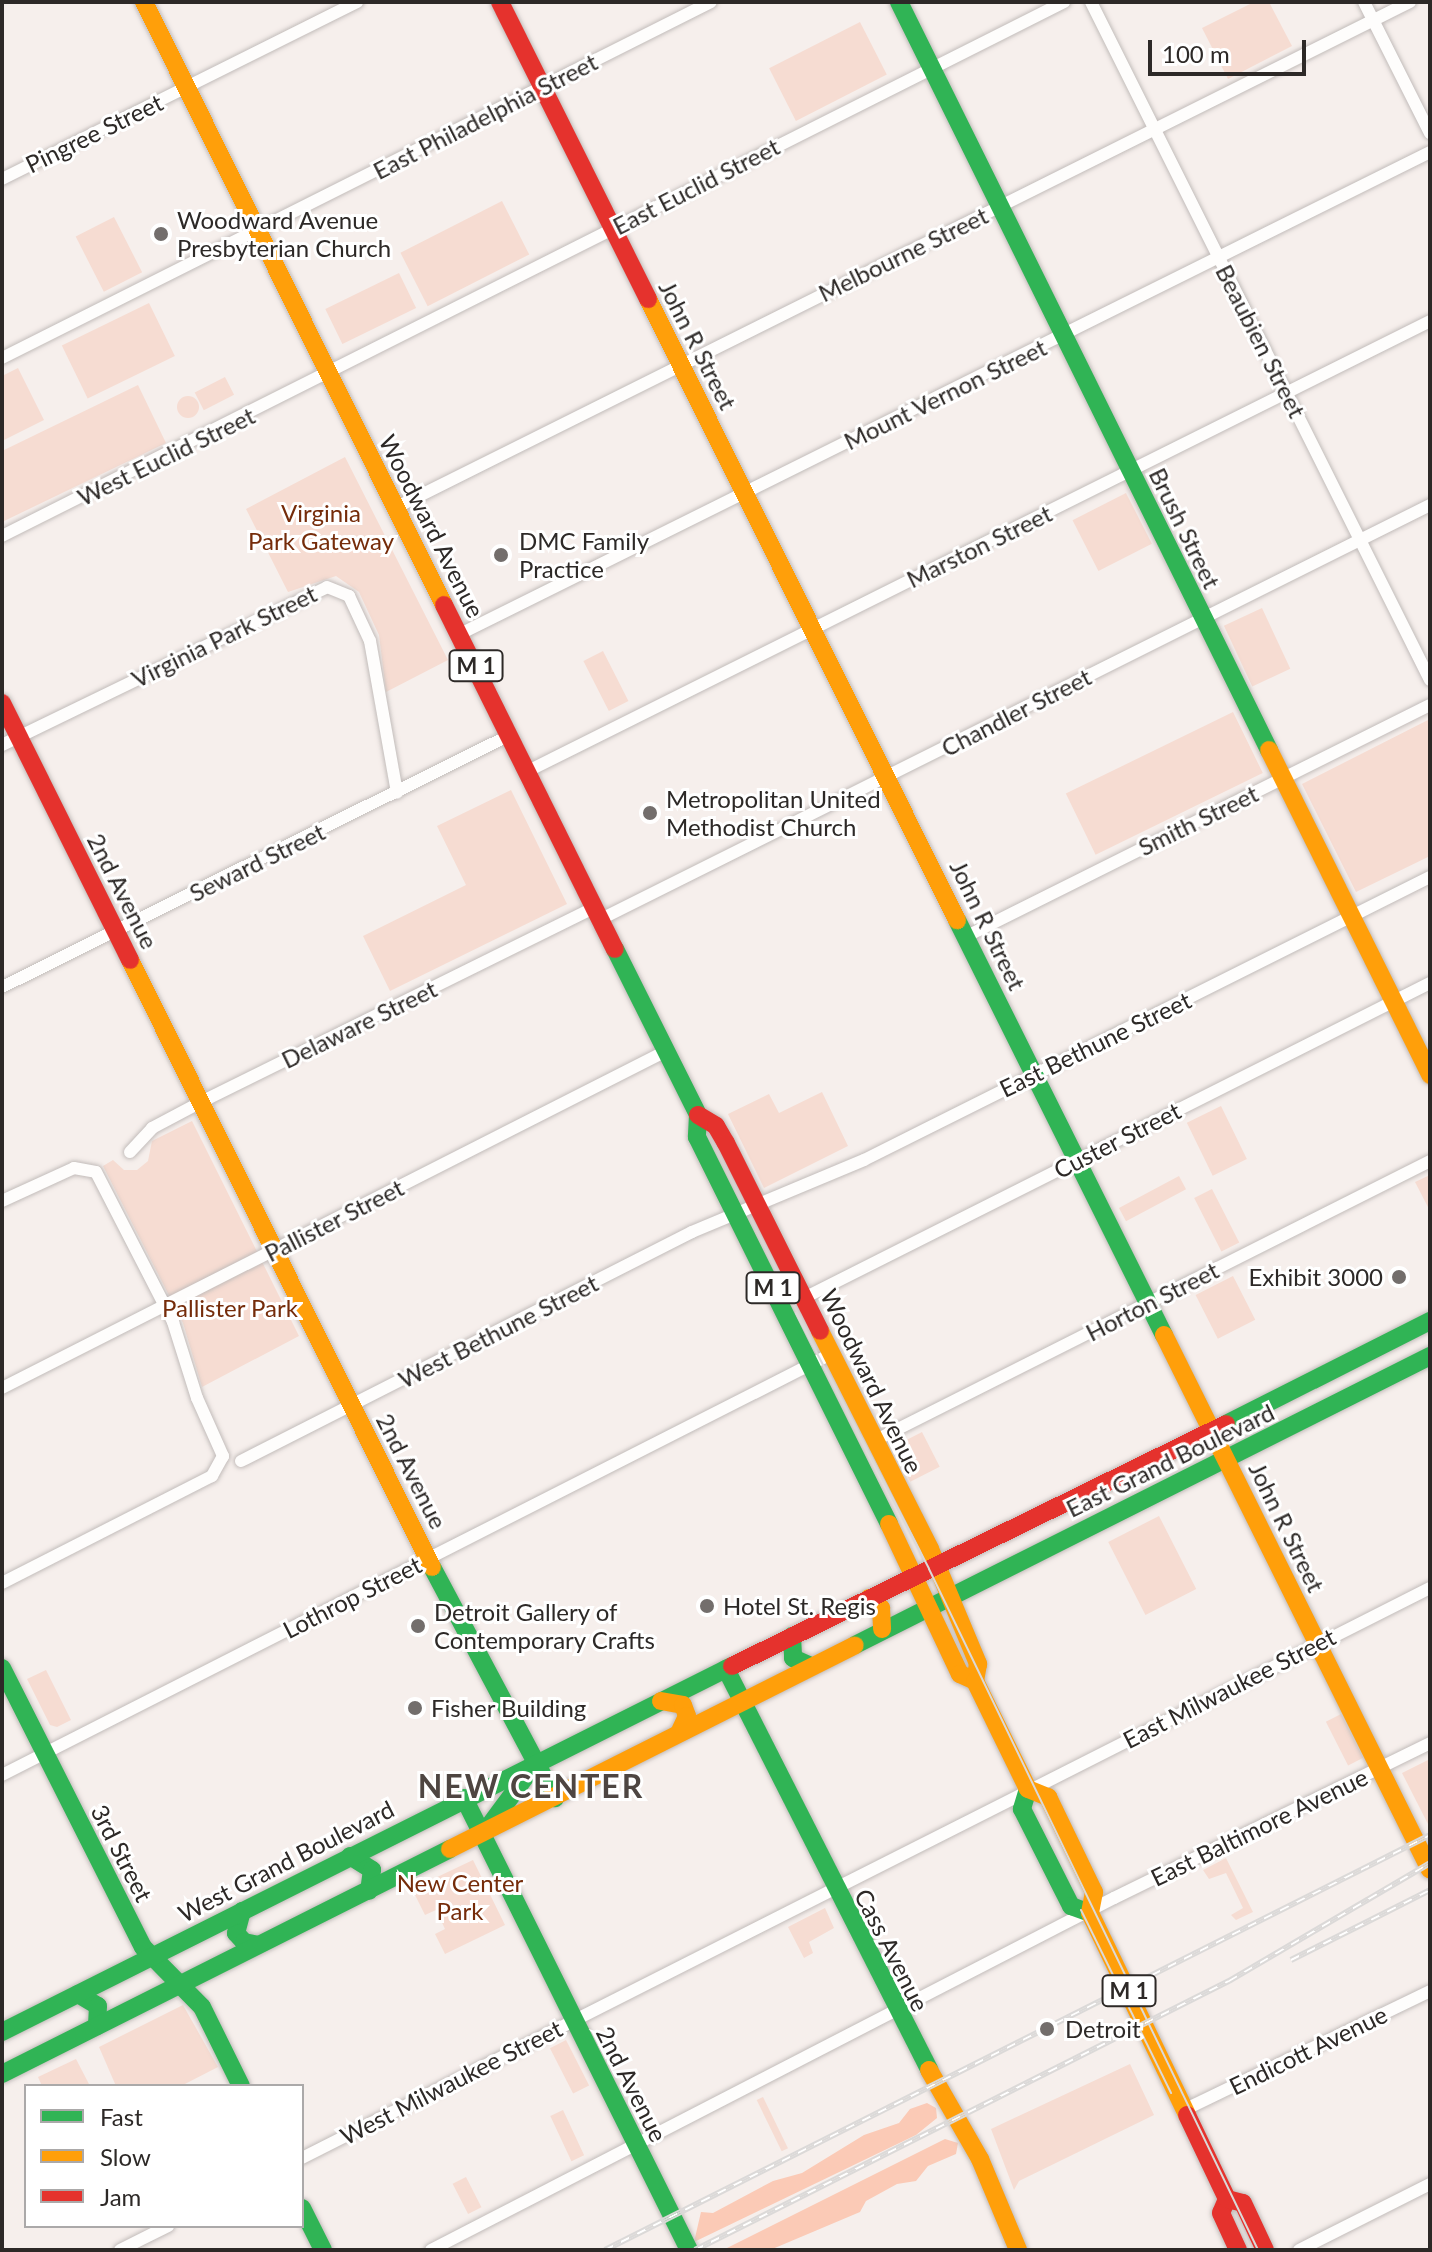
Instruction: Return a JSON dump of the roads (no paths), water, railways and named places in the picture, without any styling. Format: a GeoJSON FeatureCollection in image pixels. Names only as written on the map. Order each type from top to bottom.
{"type":"FeatureCollection","features":[{"type":"Feature","properties":{"kind":"main road","name":"Woodward Avenue"},"geometry":{"type":"LineString","coordinates":[[144,2],[698,1115],[697,1137],[916,1575],[960,1674],[975,1681]]}},
{"type":"Feature","properties":{"kind":"main road","name":"John R Street"},"geometry":{"type":"LineString","coordinates":[[500,2],[1430,1870]]}},
{"type":"Feature","properties":{"kind":"main road","name":"Brush Street"},"geometry":{"type":"LineString","coordinates":[[899,2],[1430,1075]]}},
{"type":"Feature","properties":{"kind":"main road","name":"2nd Avenue"},"geometry":{"type":"LineString","coordinates":[[2,703],[10,741],[116,931],[428,1558],[555,1798]]}},
{"type":"Feature","properties":{"kind":"main road","name":"Woodward Avenue"},"geometry":{"type":"LineString","coordinates":[[698,1115],[716,1126],[757,1203],[951,1595],[978,1664],[975,1681],[1028,1789],[1048,1797],[1094,1892],[1090,1913],[1227,2199],[1221,2213],[1232,2248]]}},
{"type":"Feature","properties":{"kind":"main road","name":"East Grand Boulevard"},"geometry":{"type":"LineString","coordinates":[[937,1565],[1428,1325]]}},
{"type":"Feature","properties":{"kind":"main road","name":"East Grand Boulevard"},"geometry":{"type":"LineString","coordinates":[[929,1606],[1430,1356]]}},
{"type":"Feature","properties":{"kind":"main road"},"geometry":{"type":"LineString","coordinates":[[1334,1369],[1325,1377],[1322,1391],[1338,1403]]}},
{"type":"Feature","properties":{"kind":"main road"},"geometry":{"type":"LineString","coordinates":[[1186,1443],[1200,1455],[1201,1465],[1192,1477]]}},
{"type":"Feature","properties":{"kind":"main road"},"geometry":{"type":"LineString","coordinates":[[967,1553],[964,1572],[979,1581]]}},
{"type":"Feature","properties":{"kind":"main road","name":"West Grand Boulevard"},"geometry":{"type":"LineString","coordinates":[[2,2032],[536,1761],[937,1565]]}},
{"type":"Feature","properties":{"kind":"main road"},"geometry":{"type":"LineString","coordinates":[[869,1598],[881,1608],[882,1629]]}},
{"type":"Feature","properties":{"kind":"main road"},"geometry":{"type":"LineString","coordinates":[[2,2074],[181,1982],[482,1836],[809,1665],[929,1606]]}},
{"type":"Feature","properties":{"kind":"main road"},"geometry":{"type":"LineString","coordinates":[[792,1636],[793,1658],[809,1665]]}},
{"type":"Feature","properties":{"kind":"main road","name":"3rd Street"},"geometry":{"type":"LineString","coordinates":[[2,1668],[44,1754],[152,1956],[181,1982],[202,2007],[240,2084]]}},
{"type":"Feature","properties":{"kind":"main road","name":"Cass Avenue"},"geometry":{"type":"LineString","coordinates":[[726,1669],[897,2013],[980,2159],[1018,2250]]}},
{"type":"Feature","properties":{"kind":"main road"},"geometry":{"type":"LineString","coordinates":[[661,1701],[683,1705],[687,1716],[679,1733]]}},
{"type":"Feature","properties":{"kind":"main road"},"geometry":{"type":"LineString","coordinates":[[482,1836],[536,1761]]}},
{"type":"Feature","properties":{"kind":"main road","name":"Woodward Avenue"},"geometry":{"type":"LineString","coordinates":[[1028,1789],[1022,1809],[1071,1906],[1090,1913]]}},
{"type":"Feature","properties":{"kind":"main road","name":"2nd Avenue"},"geometry":{"type":"LineString","coordinates":[[464,1798],[689,2250]]}},
{"type":"Feature","properties":{"kind":"main road"},"geometry":{"type":"LineString","coordinates":[[350,1856],[372,1870],[369,1891]]}},
{"type":"Feature","properties":{"kind":"main road"},"geometry":{"type":"LineString","coordinates":[[242,1911],[236,1933],[244,1942],[258,1945]]}},
{"type":"Feature","properties":{"kind":"main road"},"geometry":{"type":"LineString","coordinates":[[78,1994],[98,2006],[97,2026]]}},
{"type":"Feature","properties":{"kind":"main road","name":"Woodward Avenue"},"geometry":{"type":"LineString","coordinates":[[1227,2199],[1243,2203],[1265,2250]]}},
{"type":"Feature","properties":{"kind":"main road"},"geometry":{"type":"LineString","coordinates":[[304,2212],[323,2250]]}},
{"type":"Feature","properties":{"kind":"street","name":"Pingree Street"},"geometry":{"type":"LineString","coordinates":[[2,179],[357,2]]}},
{"type":"Feature","properties":{"kind":"street","name":"East Philadelphia Street"},"geometry":{"type":"LineString","coordinates":[[2,358],[711,2]]}},
{"type":"Feature","properties":{"kind":"street","name":"East Euclid Street"},"geometry":{"type":"LineString","coordinates":[[329,373],[930,66],[1064,2]]}},
{"type":"Feature","properties":{"kind":"street","name":"Beaubien Street"},"geometry":{"type":"LineString","coordinates":[[1091,2],[1430,680]]}},
{"type":"Feature","properties":{"kind":"street"},"geometry":{"type":"LineString","coordinates":[[1364,2],[1430,133]]}},
{"type":"Feature","properties":{"kind":"street","name":"Melbourne Street"},"geometry":{"type":"LineString","coordinates":[[397,507],[1410,2]]}},
{"type":"Feature","properties":{"kind":"street","name":"Mount Vernon Street"},"geometry":{"type":"LineString","coordinates":[[460,634],[1430,152]]}},
{"type":"Feature","properties":{"kind":"street","name":"Marston Street"},"geometry":{"type":"LineString","coordinates":[[528,771],[1430,321]]}},
{"type":"Feature","properties":{"kind":"street","name":"West Euclid Street"},"geometry":{"type":"LineString","coordinates":[[2,536],[329,373]]}},
{"type":"Feature","properties":{"kind":"street","name":"Chandler Street"},"geometry":{"type":"LineString","coordinates":[[598,913],[888,776],[1430,505]]}},
{"type":"Feature","properties":{"kind":"street","name":"Virginia Park Street"},"geometry":{"type":"LineString","coordinates":[[10,741],[317,590],[337,588],[349,596],[370,641],[397,793]]}},
{"type":"Feature","properties":{"kind":"street","name":"Smith Street"},"geometry":{"type":"LineString","coordinates":[[967,936],[1430,705]]}},
{"type":"Feature","properties":{"kind":"street","name":"Seward Street"},"geometry":{"type":"LineString","coordinates":[[2,987],[510,735]]}},
{"type":"Feature","properties":{"kind":"street","name":"East Bethune Street"},"geometry":{"type":"LineString","coordinates":[[757,1203],[864,1160],[1430,877]]}},
{"type":"Feature","properties":{"kind":"street","name":"Delaware Street"},"geometry":{"type":"LineString","coordinates":[[130,1152],[152,1128],[201,1102],[598,913]]}},
{"type":"Feature","properties":{"kind":"street","name":"Custer Street"},"geometry":{"type":"LineString","coordinates":[[804,1298],[1430,983]]}},
{"type":"Feature","properties":{"kind":"street","name":"Pallister Street"},"geometry":{"type":"LineString","coordinates":[[2,1388],[666,1051]]}},
{"type":"Feature","properties":{"kind":"street","name":"Horton Street"},"geometry":{"type":"LineString","coordinates":[[874,1441],[1430,1161]]}},
{"type":"Feature","properties":{"kind":"street"},"geometry":{"type":"LineString","coordinates":[[2,1201],[63,1172],[88,1168],[107,1188],[165,1306],[197,1398],[222,1450],[222,1465],[212,1476],[2,1583]]}},
{"type":"Feature","properties":{"kind":"street","name":"West Bethune Street"},"geometry":{"type":"LineString","coordinates":[[241,1461],[757,1203]]}},
{"type":"Feature","properties":{"kind":"street","name":"Lothrop Street"},"geometry":{"type":"LineString","coordinates":[[2,1775],[831,1354]]}},
{"type":"Feature","properties":{"kind":"street","name":"East Milwaukee Street"},"geometry":{"type":"LineString","coordinates":[[1028,1789],[1430,1588]]}},
{"type":"Feature","properties":{"kind":"street","name":"East Baltimore Avenue"},"geometry":{"type":"LineString","coordinates":[[431,2250],[1430,1743]]}},
{"type":"Feature","properties":{"kind":"street","name":"West Milwaukee Street"},"geometry":{"type":"LineString","coordinates":[[304,2157],[1028,1789]]}},
{"type":"Feature","properties":{"kind":"street","name":"Endicott Avenue"},"geometry":{"type":"LineString","coordinates":[[1186,2109],[1430,1991]]}},
{"type":"Feature","properties":{"kind":"street"},"geometry":{"type":"LineString","coordinates":[[1299,2250],[1430,2184]]}},
{"type":"Feature","properties":{"kind":"street"},"geometry":{"type":"LineString","coordinates":[[120,2250],[164,2228]]}},
{"type":"Feature","properties":{"kind":"tram line"},"geometry":{"type":"LineString","coordinates":[[796,1313],[929,1569],[1258,2250]]}},
{"type":"Feature","properties":{"kind":"tram line"},"geometry":{"type":"LineString","coordinates":[[1081,1910],[1171,2093]]}},
{"type":"Feature","properties":{"kind":"railway"},"geometry":{"type":"LineString","coordinates":[[605,2250],[1430,1835]]}},
{"type":"Feature","properties":{"kind":"railway"},"geometry":{"type":"LineString","coordinates":[[695,2250],[1229,1981],[1430,1863]]}},
{"type":"Feature","properties":{"kind":"railway"},"geometry":{"type":"LineString","coordinates":[[1291,1960],[1430,1890]]}},
{"type":"Feature","properties":{"kind":"place","name":"Woodward Avenue Presbyterian Church"},"geometry":{"type":"Point","coordinates":[161,234]}},
{"type":"Feature","properties":{"kind":"place","name":"DMC Family Practice"},"geometry":{"type":"Point","coordinates":[501,555]}},
{"type":"Feature","properties":{"kind":"place","name":"Metropolitan United Methodist Church"},"geometry":{"type":"Point","coordinates":[650,813]}},
{"type":"Feature","properties":{"kind":"place","name":"Exhibit 3000"},"geometry":{"type":"Point","coordinates":[1399,1277]}},
{"type":"Feature","properties":{"kind":"place","name":"Hotel St. Regis"},"geometry":{"type":"Point","coordinates":[707,1606]}},
{"type":"Feature","properties":{"kind":"place","name":"Detroit Gallery of Contemporary Crafts"},"geometry":{"type":"Point","coordinates":[418,1626]}},
{"type":"Feature","properties":{"kind":"place","name":"Fisher Building"},"geometry":{"type":"Point","coordinates":[415,1708]}},
{"type":"Feature","properties":{"kind":"place","name":"Detroit"},"geometry":{"type":"Point","coordinates":[1047,2029]}},
{"type":"Feature","properties":{"kind":"district","name":"NEW CENTER"},"geometry":{"type":"Point","coordinates":[531,1786]}},
{"type":"Feature","properties":{"kind":"park label","name":"Virginia Park Gateway"},"geometry":{"type":"Point","coordinates":[321,527]}},
{"type":"Feature","properties":{"kind":"park label","name":"Pallister Park"},"geometry":{"type":"Point","coordinates":[230,1308]}},
{"type":"Feature","properties":{"kind":"park label","name":"New Center Park"},"geometry":{"type":"Point","coordinates":[460,1897]}}]}
